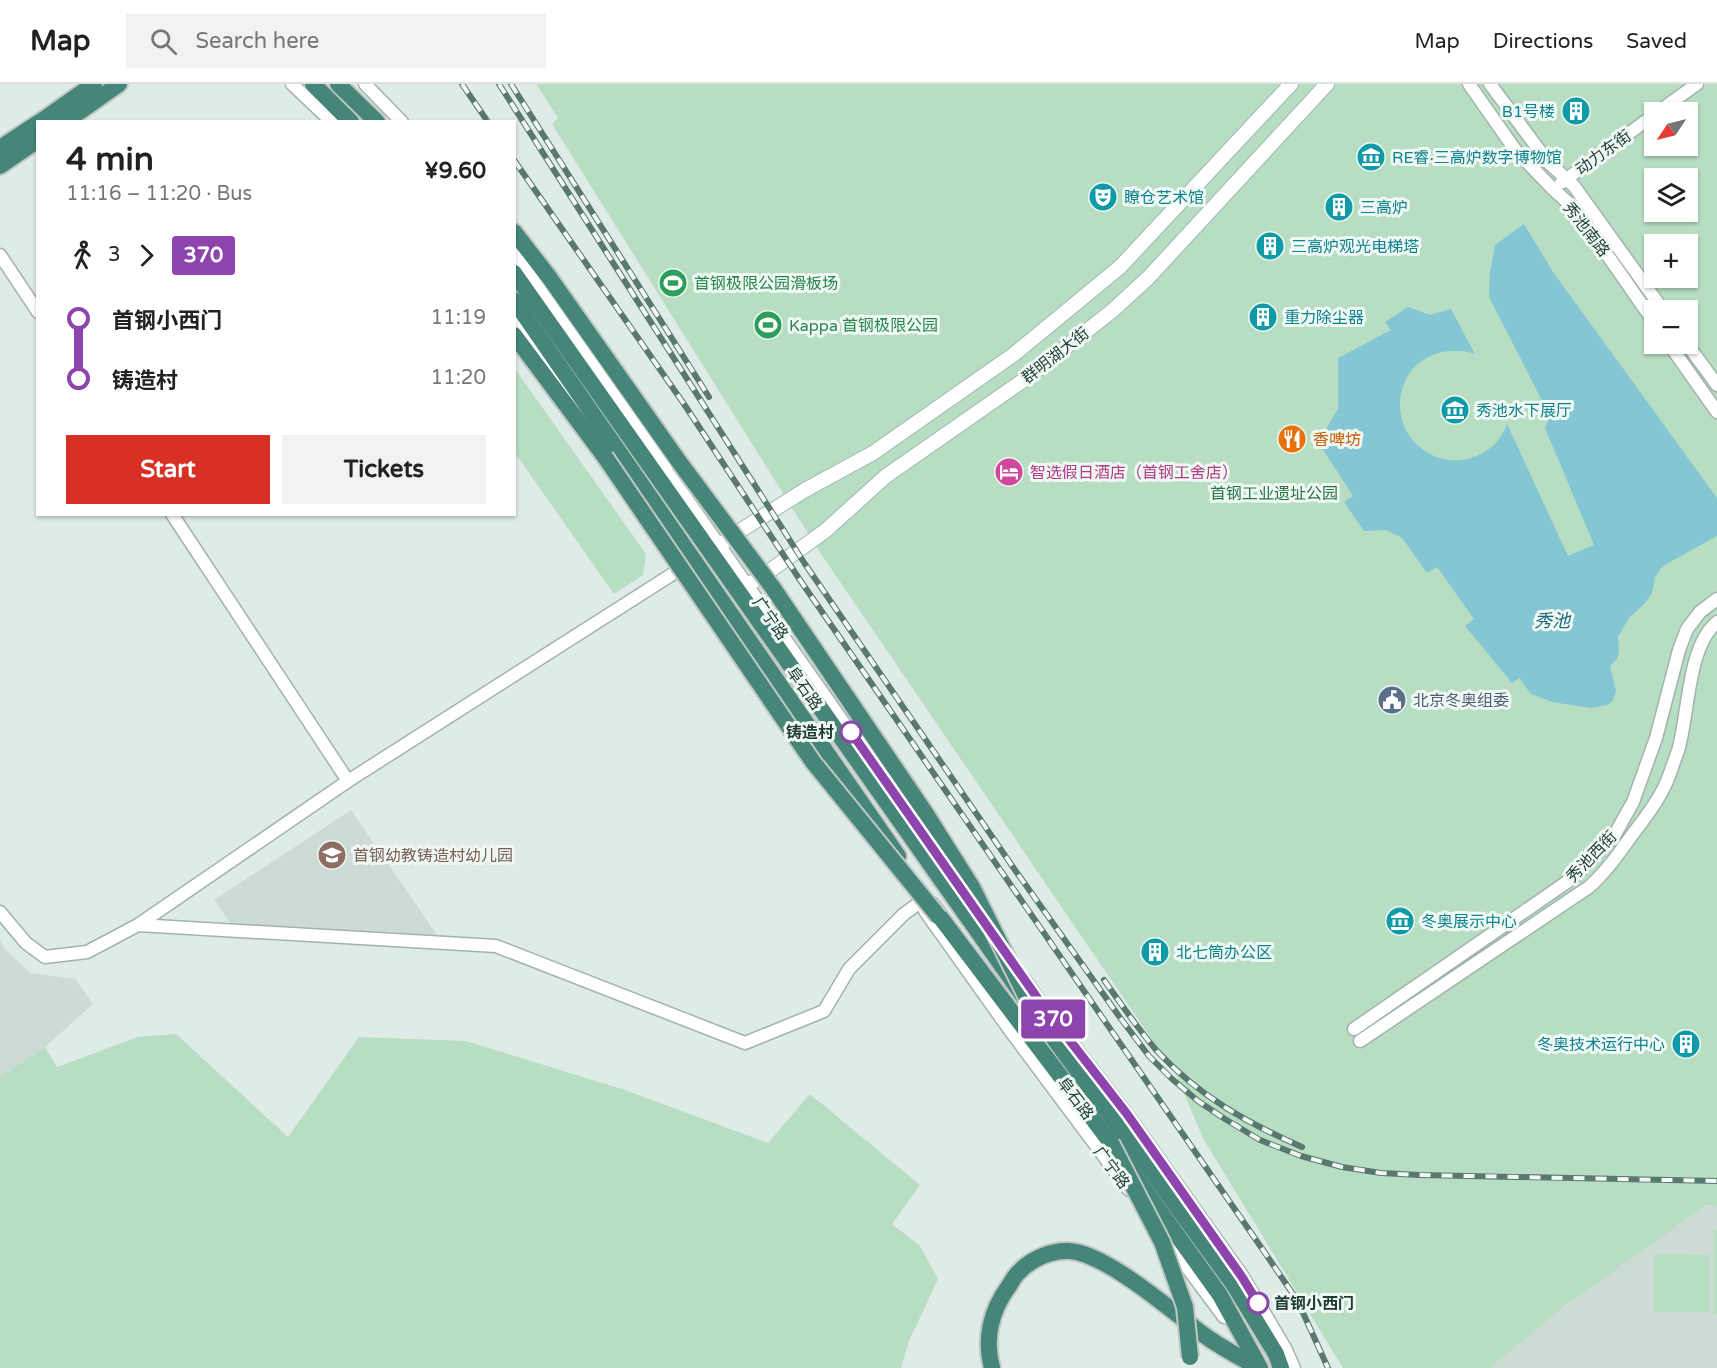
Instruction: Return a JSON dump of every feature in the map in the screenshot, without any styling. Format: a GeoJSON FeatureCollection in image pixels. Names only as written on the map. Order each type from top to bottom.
{"type":"FeatureCollection","features":[{"type":"Feature","properties":{"kind":"highway"},"geometry":{"type":"LineString","coordinates":[[42,120],[94,84]]}},
{"type":"Feature","properties":{"kind":"highway"},"geometry":{"type":"LineString","coordinates":[[68,120],[119,84]]}},
{"type":"Feature","properties":{"kind":"highway"},"geometry":{"type":"LineString","coordinates":[[313,84],[349,120]]}},
{"type":"Feature","properties":{"kind":"highway"},"geometry":{"type":"LineString","coordinates":[[338,84],[375,120]]}},
{"type":"Feature","properties":{"kind":"highway"},"geometry":{"type":"LineString","coordinates":[[0,148],[36,124]]}},
{"type":"Feature","properties":{"kind":"highway"},"geometry":{"type":"LineString","coordinates":[[0,166],[36,141]]}},
{"type":"Feature","properties":{"kind":"highway"},"geometry":{"type":"LineString","coordinates":[[516,235],[773,588],[926,814],[972,887],[1033,1010]]}},
{"type":"Feature","properties":{"kind":"highway","name":"阜石路"},"geometry":{"type":"LineString","coordinates":[[516,276],[1033,1010],[1234,1285],[1276,1354],[1281,1368]]}},
{"type":"Feature","properties":{"kind":"highway","name":"阜石路"},"geometry":{"type":"LineString","coordinates":[[516,303],[939,917],[1111,1143],[1220,1295],[1257,1367]]}},
{"type":"Feature","properties":{"kind":"highway"},"geometry":{"type":"LineString","coordinates":[[516,337],[605,458],[813,762],[939,917]]}},
{"type":"Feature","properties":{"kind":"highway"},"geometry":{"type":"LineString","coordinates":[[1111,1143],[1162,1242],[1185,1307],[1188,1362]]}},
{"type":"Feature","properties":{"kind":"highway"},"geometry":{"type":"LineString","coordinates":[[993,1368],[989,1332],[993,1314],[1004,1293],[1020,1270],[1038,1258],[1055,1252],[1070,1251],[1090,1255],[1112,1268],[1207,1337],[1257,1367]]}},
{"type":"Feature","properties":{"kind":"main road","name":"群明湖大街"},"geometry":{"type":"LineString","coordinates":[[720,545],[805,490],[873,453],[1013,355],[1124,263],[1291,84]]}},
{"type":"Feature","properties":{"kind":"main road","name":"群明湖大街"},"geometry":{"type":"LineString","coordinates":[[748,585],[825,531],[886,476],[1028,377],[1112,311],[1148,278],[1327,84]]}},
{"type":"Feature","properties":{"kind":"street"},"geometry":{"type":"LineString","coordinates":[[292,84],[330,120]]}},
{"type":"Feature","properties":{"kind":"street"},"geometry":{"type":"LineString","coordinates":[[365,84],[400,120]]}},
{"type":"Feature","properties":{"kind":"street","name":"秀池南路"},"geometry":{"type":"LineString","coordinates":[[1469,84],[1516,151],[1552,189],[1576,210],[1644,308]]}},
{"type":"Feature","properties":{"kind":"street","name":"秀池南路"},"geometry":{"type":"LineString","coordinates":[[1490,84],[1548,162],[1574,186],[1656,300]]}},
{"type":"Feature","properties":{"kind":"street","name":"动力东街"},"geometry":{"type":"LineString","coordinates":[[1672,102],[1697,84]]}},
{"type":"Feature","properties":{"kind":"street","name":"动力东街"},"geometry":{"type":"LineString","coordinates":[[1552,189],[1644,123]]}},
{"type":"Feature","properties":{"kind":"street"},"geometry":{"type":"LineString","coordinates":[[0,255],[36,309]]}},
{"type":"Feature","properties":{"kind":"street","name":"广宁路"},"geometry":{"type":"LineString","coordinates":[[516,256],[1043,1006],[1127,1114],[1242,1277],[1285,1348],[1294,1368]]}},
{"type":"Feature","properties":{"kind":"street","name":"广宁路"},"geometry":{"type":"LineString","coordinates":[[516,321],[919,903],[1092,1141],[1221,1311],[1257,1367]]}},
{"type":"Feature","properties":{"kind":"street"},"geometry":{"type":"LineString","coordinates":[[1676,354],[1717,412]]}},
{"type":"Feature","properties":{"kind":"street"},"geometry":{"type":"LineString","coordinates":[[1694,354],[1717,385]]}},
{"type":"Feature","properties":{"kind":"street"},"geometry":{"type":"LineString","coordinates":[[173,516],[348,781]]}},
{"type":"Feature","properties":{"kind":"street"},"geometry":{"type":"LineString","coordinates":[[0,912],[26,943],[45,957],[87,952],[138,925],[348,781],[685,564]]}},
{"type":"Feature","properties":{"kind":"street","name":"秀池西街"},"geometry":{"type":"LineString","coordinates":[[1354,1029],[1567,882],[1614,836],[1633,802],[1656,738],[1687,629],[1700,612],[1717,599]]}},
{"type":"Feature","properties":{"kind":"street","name":"秀池西街"},"geometry":{"type":"LineString","coordinates":[[1360,1041],[1583,891],[1603,875],[1648,814],[1667,782],[1678,748],[1694,666],[1702,641],[1717,621]]}},
{"type":"Feature","properties":{"kind":"street"},"geometry":{"type":"LineString","coordinates":[[138,925],[496,946],[745,1043],[824,1011],[849,969],[904,914],[919,903]]}},
{"type":"Feature","properties":{"kind":"shaded area","name":"首钢幼教铸造村幼儿园"},"geometry":{"type":"Polygon","coordinates":[[[351,810],[437,935],[231,924],[214,900],[351,810]]]}},
{"type":"Feature","properties":{"kind":"shaded area"},"geometry":{"type":"Polygon","coordinates":[[[0,941],[5,949],[30,973],[75,979],[93,1004],[45,1047],[0,1077],[0,941]]]}},
{"type":"Feature","properties":{"kind":"shaded area"},"geometry":{"type":"Polygon","coordinates":[[[1705,1206],[1717,1207],[1717,1368],[1482,1368],[1647,1246],[1705,1206]]]}},
{"type":"Feature","properties":{"kind":"green space","name":"首钢工业遗址公园"},"geometry":{"type":"Polygon","coordinates":[[[536,84],[1717,84],[1717,1207],[1706,1205],[1565,1306],[1489,1368],[1343,1368],[1204,1140],[1176,1075],[819,551],[552,124],[558,118],[536,84]]]}},
{"type":"Feature","properties":{"kind":"green space"},"geometry":{"type":"Polygon","coordinates":[[[516,370],[646,554],[643,575],[614,594],[516,454],[516,370]]]}},
{"type":"Feature","properties":{"kind":"green space"},"geometry":{"type":"Polygon","coordinates":[[[176,1034],[288,1137],[359,1037],[466,1041],[625,1090],[768,1143],[810,1094],[920,1185],[892,1224],[920,1246],[938,1279],[909,1341],[901,1368],[0,1368],[0,1077],[45,1047],[57,1067],[138,1037],[176,1034]]]}},
{"type":"Feature","properties":{"kind":"green space"},"geometry":{"type":"Polygon","coordinates":[[[1713,1230],[1717,1230],[1717,1314],[1713,1314],[1713,1230]]]}},
{"type":"Feature","properties":{"kind":"green space"},"geometry":{"type":"Polygon","coordinates":[[[1654,1254],[1710,1255],[1710,1312],[1654,1312],[1654,1254]]]}},
{"type":"Feature","properties":{"kind":"water","name":"秀池"},"geometry":{"type":"Polygon","coordinates":[[[1524,224],[1553,272],[1717,498],[1717,536],[1663,566],[1655,577],[1652,593],[1629,618],[1618,637],[1619,652],[1617,659],[1610,666],[1616,691],[1613,700],[1608,705],[1590,708],[1552,702],[1531,694],[1519,678],[1512,683],[1465,626],[1474,619],[1437,567],[1427,573],[1402,538],[1386,530],[1364,531],[1344,502],[1353,496],[1318,442],[1338,409],[1338,358],[1391,330],[1385,322],[1408,307],[1430,315],[1451,309],[1475,354],[1448,351],[1424,359],[1415,367],[1407,377],[1402,390],[1401,417],[1405,429],[1421,448],[1431,455],[1455,460],[1468,459],[1487,450],[1497,442],[1507,424],[1568,556],[1594,545],[1545,428],[1550,416],[1489,297],[1490,272],[1495,245],[1524,224]]]}},
{"type":"Feature","properties":{"kind":"railway"},"geometry":{"type":"LineString","coordinates":[[462,84],[487,120]]}},
{"type":"Feature","properties":{"kind":"railway"},"geometry":{"type":"LineString","coordinates":[[499,84],[805,564],[1015,870],[1121,1019],[1149,1056],[1172,1079],[1198,1101],[1260,1140],[1301,1156],[1342,1167],[1381,1173],[1419,1175],[1717,1181]]}},
{"type":"Feature","properties":{"kind":"railway"},"geometry":{"type":"LineString","coordinates":[[511,84],[709,397]]}},
{"type":"Feature","properties":{"kind":"railway"},"geometry":{"type":"LineString","coordinates":[[516,163],[684,404],[800,580],[1293,1294],[1328,1368]]}},
{"type":"Feature","properties":{"kind":"railway"},"geometry":{"type":"LineString","coordinates":[[1104,980],[1157,1051],[1190,1082],[1243,1118],[1302,1147]]}},
{"type":"Feature","properties":{"kind":"bus line","name":"370"},"geometry":{"type":"LineString","coordinates":[[851,732],[1043,1006],[1127,1114],[1258,1303]]}},
{"type":"Feature","properties":{"kind":"place","name":"B1号楼"},"geometry":{"type":"Point","coordinates":[1576,111]}},
{"type":"Feature","properties":{"kind":"place","name":"RE睿·三高炉数字博物馆"},"geometry":{"type":"Point","coordinates":[1371,157]}},
{"type":"Feature","properties":{"kind":"place","name":"瞭仓艺术馆"},"geometry":{"type":"Point","coordinates":[1103,197]}},
{"type":"Feature","properties":{"kind":"place","name":"三高炉"},"geometry":{"type":"Point","coordinates":[1339,207]}},
{"type":"Feature","properties":{"kind":"place","name":"三高炉观光电梯塔"},"geometry":{"type":"Point","coordinates":[1270,246]}},
{"type":"Feature","properties":{"kind":"place","name":"首钢极限公园滑板场"},"geometry":{"type":"Point","coordinates":[673,283]}},
{"type":"Feature","properties":{"kind":"place","name":"重力除尘器"},"geometry":{"type":"Point","coordinates":[1263,317]}},
{"type":"Feature","properties":{"kind":"place","name":"Kappa 首钢极限公园"},"geometry":{"type":"Point","coordinates":[768,325]}},
{"type":"Feature","properties":{"kind":"place","name":"秀池水下展厅"},"geometry":{"type":"Point","coordinates":[1455,410]}},
{"type":"Feature","properties":{"kind":"place","name":"香啤坊"},"geometry":{"type":"Point","coordinates":[1292,439]}},
{"type":"Feature","properties":{"kind":"place","name":"智选假日酒店（首钢工舍店）"},"geometry":{"type":"Point","coordinates":[1009,472]}},
{"type":"Feature","properties":{"kind":"place","name":"北京冬奥组委"},"geometry":{"type":"Point","coordinates":[1392,700]}},
{"type":"Feature","properties":{"kind":"place","name":"铸造村"},"geometry":{"type":"Point","coordinates":[851,732]}},
{"type":"Feature","properties":{"kind":"place","name":"首钢幼教铸造村幼儿园"},"geometry":{"type":"Point","coordinates":[332,855]}},
{"type":"Feature","properties":{"kind":"place","name":"冬奥展示中心"},"geometry":{"type":"Point","coordinates":[1400,921]}},
{"type":"Feature","properties":{"kind":"place","name":"北七筒办公区"},"geometry":{"type":"Point","coordinates":[1155,952]}},
{"type":"Feature","properties":{"kind":"place","name":"冬奥技术运行中心"},"geometry":{"type":"Point","coordinates":[1686,1044]}},
{"type":"Feature","properties":{"kind":"place","name":"首钢小西门"},"geometry":{"type":"Point","coordinates":[1258,1303]}}]}
